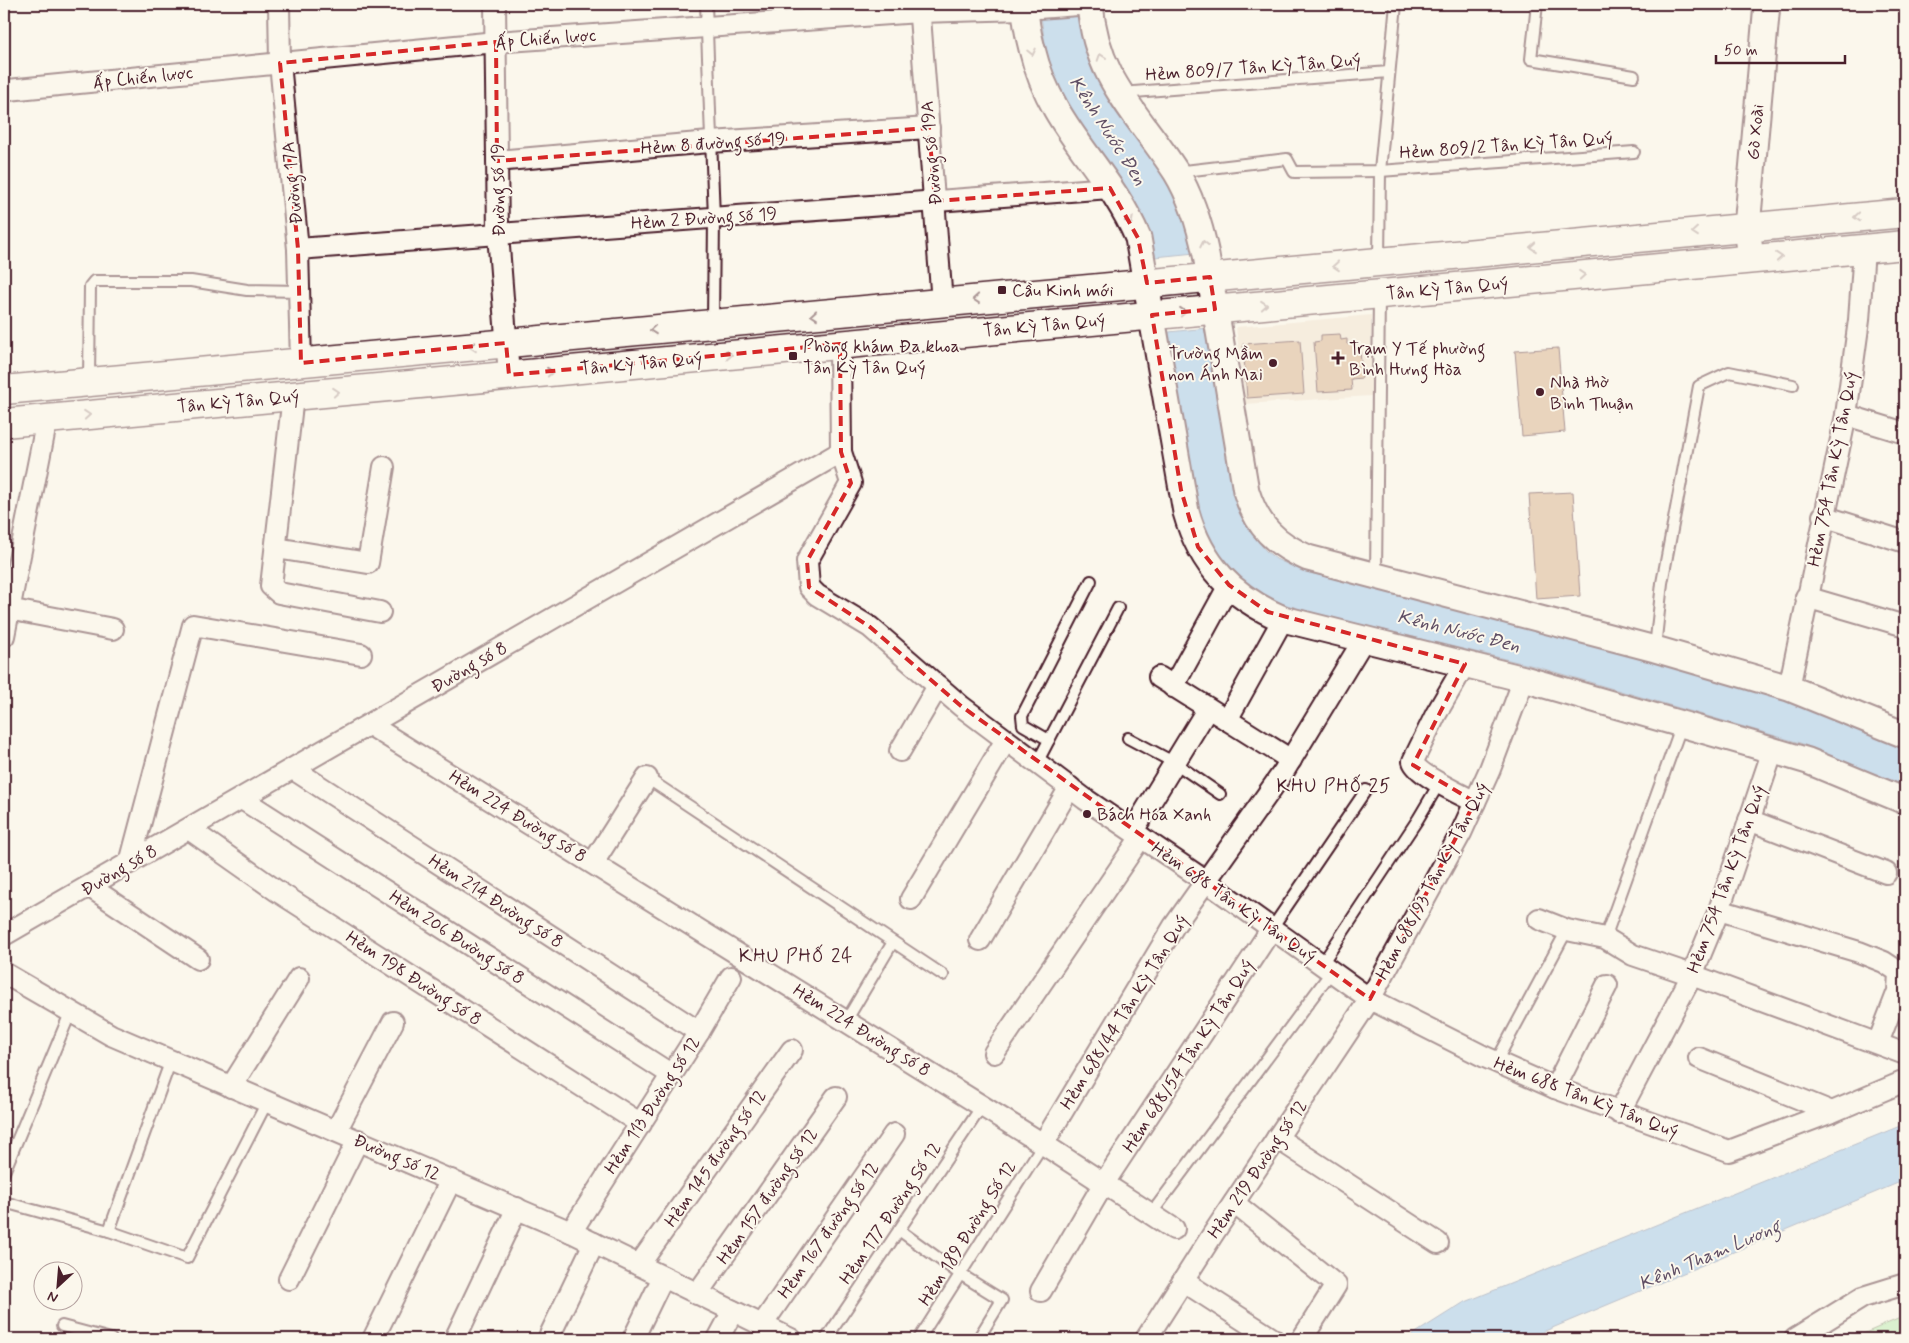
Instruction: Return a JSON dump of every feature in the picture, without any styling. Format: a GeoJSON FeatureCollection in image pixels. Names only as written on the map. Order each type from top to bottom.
{"type":"FeatureCollection","features":[{"type":"Feature","properties":{"kind":"main road","name":"Tân Kỳ Tân Quý"},"geometry":{"type":"LineString","coordinates":[[4,390],[1905,212]]}},
{"type":"Feature","properties":{"kind":"main road","name":"Tân Kỳ Tân Quý"},"geometry":{"type":"LineString","coordinates":[[4,423],[1905,245]]}},
{"type":"Feature","properties":{"kind":"street","name":"Đường 17A"},"geometry":{"type":"LineString","coordinates":[[280,4],[280,63],[298,249],[301,363]]}},
{"type":"Feature","properties":{"kind":"street","name":"Đường số 19"},"geometry":{"type":"LineString","coordinates":[[495,4],[498,234],[510,376]]}},
{"type":"Feature","properties":{"kind":"street","name":"Ấp Chiến lược"},"geometry":{"type":"LineString","coordinates":[[4,93],[8,90],[496,42],[706,27],[919,8],[1029,7],[1088,4]]}},
{"type":"Feature","properties":{"kind":"street"},"geometry":{"type":"LineString","coordinates":[[1088,4],[1099,53],[1119,93],[1176,172],[1198,220],[1210,278],[1246,491],[1256,517],[1272,538],[1296,553],[1655,649],[1789,688],[1905,735]]}},
{"type":"Feature","properties":{"kind":"street","name":"Gò Xoài"},"geometry":{"type":"LineString","coordinates":[[1751,259],[1747,228],[1767,4]]}},
{"type":"Feature","properties":{"kind":"street"},"geometry":{"type":"LineString","coordinates":[[1029,7],[1035,64],[1044,91],[1069,133],[1110,188],[1131,222],[1138,238],[1186,512],[1198,547],[1228,585],[1253,605],[1282,619],[1524,679],[1772,750],[1808,761],[1905,802]]}},
{"type":"Feature","properties":{"kind":"street","name":"Đường số 19A"},"geometry":{"type":"LineString","coordinates":[[919,8],[942,303]]}},
{"type":"Feature","properties":{"kind":"street","name":"Hẻm 8 đường số 19"},"geometry":{"type":"LineString","coordinates":[[497,161],[710,142],[929,128]]}},
{"type":"Feature","properties":{"kind":"street","name":"Hẻm 2 Đường số 19"},"geometry":{"type":"LineString","coordinates":[[298,249],[1110,188]]}},
{"type":"Feature","properties":{"kind":"street","name":"Hẻm 754 Tân Kỳ Tân Quý"},"geometry":{"type":"LineString","coordinates":[[1789,688],[1806,597],[1846,415],[1859,320],[1864,249]]}},
{"type":"Feature","properties":{"kind":"street"},"geometry":{"type":"LineString","coordinates":[[840,344],[841,452]]}},
{"type":"Feature","properties":{"kind":"street"},"geometry":{"type":"LineString","coordinates":[[294,396],[271,586],[274,590],[380,612]]}},
{"type":"Feature","properties":{"kind":"street"},"geometry":{"type":"LineString","coordinates":[[1846,415],[1905,432]]}},
{"type":"Feature","properties":{"kind":"street"},"geometry":{"type":"LineString","coordinates":[[4,636],[47,419]]}},
{"type":"Feature","properties":{"kind":"street","name":"Hẻm 688 Tân Kỳ Tân Quý"},"geometry":{"type":"LineString","coordinates":[[841,452],[851,484],[807,560],[809,587],[817,595],[870,627],[938,686],[1037,763],[1370,999],[1496,1062],[1555,1088],[1729,1151],[1832,1112]]}},
{"type":"Feature","properties":{"kind":"street","name":"Đường số 8"},"geometry":{"type":"LineString","coordinates":[[4,935],[841,452]]}},
{"type":"Feature","properties":{"kind":"street"},"geometry":{"type":"LineString","coordinates":[[276,548],[368,563],[384,467]]}},
{"type":"Feature","properties":{"kind":"street"},"geometry":{"type":"LineString","coordinates":[[1823,516],[1905,542]]}},
{"type":"Feature","properties":{"kind":"street"},"geometry":{"type":"LineString","coordinates":[[1228,585],[1166,682],[1291,760]]}},
{"type":"Feature","properties":{"kind":"street"},"geometry":{"type":"LineString","coordinates":[[1806,597],[1905,626]]}},
{"type":"Feature","properties":{"kind":"street"},"geometry":{"type":"LineString","coordinates":[[8,610],[113,629]]}},
{"type":"Feature","properties":{"kind":"street"},"geometry":{"type":"LineString","coordinates":[[1227,720],[1282,619]]}},
{"type":"Feature","properties":{"kind":"street"},"geometry":{"type":"LineString","coordinates":[[130,863],[194,625],[361,654]]}},
{"type":"Feature","properties":{"kind":"street","name":"Hẻm 688/44 Tân Kỳ Tân Quý"},"geometry":{"type":"LineString","coordinates":[[1043,1144],[1174,926],[1207,882],[1291,760],[1364,639]]}},
{"type":"Feature","properties":{"kind":"street"},"geometry":{"type":"LineString","coordinates":[[1465,664],[1436,714],[1414,761],[1417,768],[1475,802]]}},
{"type":"Feature","properties":{"kind":"street","name":"Hẻm 688/93 Tân Kỳ Tân Quý"},"geometry":{"type":"LineString","coordinates":[[1370,999],[1461,833],[1490,769],[1524,679]]}},
{"type":"Feature","properties":{"kind":"street"},"geometry":{"type":"LineString","coordinates":[[900,752],[938,686]]}},
{"type":"Feature","properties":{"kind":"street"},"geometry":{"type":"LineString","coordinates":[[994,1053],[1137,834],[1175,763],[1208,708]]}},
{"type":"Feature","properties":{"kind":"street","name":"Hẻm 224 Đường số 8"},"geometry":{"type":"LineString","coordinates":[[370,725],[1043,1144],[1174,1229]]}},
{"type":"Feature","properties":{"kind":"street"},"geometry":{"type":"LineString","coordinates":[[911,899],[1006,740]]}},
{"type":"Feature","properties":{"kind":"street","name":"Hẻm 754 Tân Kỳ Tân Quý"},"geometry":{"type":"LineString","coordinates":[[1620,1112],[1692,975],[1719,910],[1772,750]]}},
{"type":"Feature","properties":{"kind":"street","name":"Hẻm 214 Đường số 8"},"geometry":{"type":"LineString","coordinates":[[293,769],[699,1032]]}},
{"type":"Feature","properties":{"kind":"street"},"geometry":{"type":"LineString","coordinates":[[593,863],[647,778]]}},
{"type":"Feature","properties":{"kind":"street"},"geometry":{"type":"LineString","coordinates":[[980,940],[1070,787]]}},
{"type":"Feature","properties":{"kind":"street","name":"Hẻm 206 Đường số 8"},"geometry":{"type":"LineString","coordinates":[[242,799],[672,1075]]}},
{"type":"Feature","properties":{"kind":"street"},"geometry":{"type":"LineString","coordinates":[[1750,820],[1886,873]]}},
{"type":"Feature","properties":{"kind":"street","name":"Hẻm 198 Đường số 8"},"geometry":{"type":"LineString","coordinates":[[190,829],[277,891],[640,1124]]}},
{"type":"Feature","properties":{"kind":"street"},"geometry":{"type":"LineString","coordinates":[[90,887],[198,959]]}},
{"type":"Feature","properties":{"kind":"street"},"geometry":{"type":"LineString","coordinates":[[1719,910],[1859,952],[1893,966],[1899,972],[1898,991],[1878,1044]]}},
{"type":"Feature","properties":{"kind":"street"},"geometry":{"type":"LineString","coordinates":[[1539,919],[1566,930],[1605,938],[1633,955],[1905,1054]]}},
{"type":"Feature","properties":{"kind":"street","name":"Hẻm 688/54 Tân Kỳ Tân Quý"},"geometry":{"type":"LineString","coordinates":[[1041,1291],[1104,1184],[1272,928]]}},
{"type":"Feature","properties":{"kind":"street","name":"Đường số 12"},"geometry":{"type":"LineString","coordinates":[[4,973],[111,1035],[571,1232],[791,1339]]}},
{"type":"Feature","properties":{"kind":"street","name":"Hẻm 113 Đường số 12"},"geometry":{"type":"LineString","coordinates":[[571,1232],[699,1032],[731,977]]}},
{"type":"Feature","properties":{"kind":"street"},"geometry":{"type":"LineString","coordinates":[[231,1087],[299,978]]}},
{"type":"Feature","properties":{"kind":"street"},"geometry":{"type":"LineString","coordinates":[[1555,1088],[1607,985]]}},
{"type":"Feature","properties":{"kind":"street","name":"Hẻm 219 Đường số 12"},"geometry":{"type":"LineString","coordinates":[[1146,1339],[1370,999]]}},
{"type":"Feature","properties":{"kind":"street"},"geometry":{"type":"LineString","coordinates":[[336,1131],[393,1022]]}},
{"type":"Feature","properties":{"kind":"street","name":"Hẻm 145 đường số 12"},"geometry":{"type":"LineString","coordinates":[[639,1265],[792,1050]]}},
{"type":"Feature","properties":{"kind":"street"},"geometry":{"type":"LineString","coordinates":[[1699,1058],[1832,1112],[1905,1081]]}},
{"type":"Feature","properties":{"kind":"street","name":"Hẻm 157 đường số 12"},"geometry":{"type":"LineString","coordinates":[[697,1294],[836,1097]]}},
{"type":"Feature","properties":{"kind":"street","name":"Hẻm 167 đường số 12"},"geometry":{"type":"LineString","coordinates":[[762,1325],[894,1134]]}},
{"type":"Feature","properties":{"kind":"street"},"geometry":{"type":"LineString","coordinates":[[1277,1138],[1438,1243]]}},
{"type":"Feature","properties":{"kind":"street"},"geometry":{"type":"LineString","coordinates":[[289,1279],[358,1140]]}},
{"type":"Feature","properties":{"kind":"street"},"geometry":{"type":"LineString","coordinates":[[373,1339],[451,1180]]}},
{"type":"Feature","properties":{"kind":"street"},"geometry":{"type":"LineString","coordinates":[[1234,1203],[1336,1285],[1302,1339]]}},
{"type":"Feature","properties":{"kind":"street"},"geometry":{"type":"LineString","coordinates":[[455,1339],[516,1208]]}},
{"type":"Feature","properties":{"kind":"street"},"geometry":{"type":"LineString","coordinates":[[548,1339],[594,1243]]}},
{"type":"Feature","properties":{"kind":"street"},"geometry":{"type":"LineString","coordinates":[[633,1339],[663,1277]]}},
{"type":"Feature","properties":{"kind":"street"},"geometry":{"type":"LineString","coordinates":[[1183,1281],[1273,1339]]}},
{"type":"Feature","properties":{"kind":"street"},"geometry":{"type":"LineString","coordinates":[[1795,1339],[1855,1301],[1905,1284]]}},
{"type":"Feature","properties":{"kind":"street"},"geometry":{"type":"LineString","coordinates":[[718,1339],[733,1311]]}},
{"type":"Feature","properties":{"kind":"lane"},"geometry":{"type":"LineString","coordinates":[[706,4],[714,218],[713,324]]}},
{"type":"Feature","properties":{"kind":"lane"},"geometry":{"type":"LineString","coordinates":[[1379,262],[1380,171],[1396,4]]}},
{"type":"Feature","properties":{"kind":"lane"},"geometry":{"type":"LineString","coordinates":[[1537,4],[1531,59],[1634,76]]}},
{"type":"Feature","properties":{"kind":"lane","name":"Hẻm 809/7 Tân Kỳ Tân Quý"},"geometry":{"type":"LineString","coordinates":[[1119,93],[1389,72]]}},
{"type":"Feature","properties":{"kind":"lane","name":"Hẻm 809/2 Tân Kỳ Tân Quý"},"geometry":{"type":"LineString","coordinates":[[1176,172],[1287,159],[1294,172],[1380,171],[1634,152]]}},
{"type":"Feature","properties":{"kind":"lane"},"geometry":{"type":"LineString","coordinates":[[88,383],[90,286],[94,281],[191,280],[247,290],[299,291]]}},
{"type":"Feature","properties":{"kind":"lane"},"geometry":{"type":"LineString","coordinates":[[1376,575],[1379,294]]}},
{"type":"Feature","properties":{"kind":"lane"},"geometry":{"type":"LineString","coordinates":[[1655,649],[1662,583],[1699,386],[1729,372],[1793,385]]}},
{"type":"Feature","properties":{"kind":"lane"},"geometry":{"type":"LineString","coordinates":[[1049,740],[1024,726],[1022,716],[1091,581]]}},
{"type":"Feature","properties":{"kind":"lane"},"geometry":{"type":"LineString","coordinates":[[1037,763],[1118,608]]}},
{"type":"Feature","properties":{"kind":"lane"},"geometry":{"type":"LineString","coordinates":[[1605,938],[1682,724]]}},
{"type":"Feature","properties":{"kind":"lane"},"geometry":{"type":"LineString","coordinates":[[1128,738],[1175,763],[1220,794]]}},
{"type":"Feature","properties":{"kind":"lane"},"geometry":{"type":"LineString","coordinates":[[647,778],[943,975]]}},
{"type":"Feature","properties":{"kind":"lane"},"geometry":{"type":"LineString","coordinates":[[1150,1214],[1327,968],[1440,782]]}},
{"type":"Feature","properties":{"kind":"lane"},"geometry":{"type":"LineString","coordinates":[[1272,928],[1366,790]]}},
{"type":"Feature","properties":{"kind":"lane"},"geometry":{"type":"LineString","coordinates":[[1496,1062],[1566,930]]}},
{"type":"Feature","properties":{"kind":"lane"},"geometry":{"type":"LineString","coordinates":[[846,1021],[893,942]]}},
{"type":"Feature","properties":{"kind":"lane"},"geometry":{"type":"LineString","coordinates":[[4,1172],[71,1012]]}},
{"type":"Feature","properties":{"kind":"lane"},"geometry":{"type":"LineString","coordinates":[[109,1231],[171,1060]]}},
{"type":"Feature","properties":{"kind":"lane"},"geometry":{"type":"LineString","coordinates":[[4,1202],[109,1231],[187,1258],[267,1102]]}},
{"type":"Feature","properties":{"kind":"lane","name":"Hẻm 177 Đường Số 12"},"geometry":{"type":"LineString","coordinates":[[826,1339],[982,1106]]}},
{"type":"Feature","properties":{"kind":"lane","name":"Hẻm 189 Đường Số 12"},"geometry":{"type":"LineString","coordinates":[[919,1339],[1043,1144]]}},
{"type":"Feature","properties":{"kind":"lane"},"geometry":{"type":"LineString","coordinates":[[899,1230],[960,1274],[1002,1300],[978,1339]]}},
{"type":"Feature","properties":{"kind":"lane"},"geometry":{"type":"LineString","coordinates":[[62,1326],[111,1339]]}},
{"type":"Feature","properties":{"kind":"highlighted area"},"geometry":{"type":"Polygon","coordinates":[[[496,42],[497,161],[929,128],[935,201],[1110,188],[1138,238],[1147,283],[1210,277],[1215,309],[1152,315],[1181,490],[1198,547],[1229,585],[1268,612],[1465,664],[1413,765],[1475,802],[1370,999],[961,706],[870,627],[809,587],[807,561],[851,483],[841,452],[840,344],[509,375],[506,343],[301,363],[298,249],[280,63],[496,42]]]}},
{"type":"Feature","properties":{"kind":"shaded area"},"geometry":{"type":"Polygon","coordinates":[[[1371,315],[1371,396],[1245,404],[1236,327],[1371,315]]]}},
{"type":"Feature","properties":{"kind":"green space"},"geometry":{"type":"Polygon","coordinates":[[[1905,1316],[1905,1339],[1851,1339],[1905,1316]]]}},
{"type":"Feature","properties":{"kind":"water","name":"Kênh Nước Đen"},"geometry":{"type":"Polygon","coordinates":[[[1040,4],[1078,10],[1082,38],[1093,73],[1181,206],[1195,253],[1155,257],[1147,226],[1136,203],[1120,178],[1073,116],[1059,90],[1049,62],[1040,4]]]}},
{"type":"Feature","properties":{"kind":"water","name":"Kênh Nước Đen"},"geometry":{"type":"Polygon","coordinates":[[[1207,328],[1237,508],[1248,529],[1266,551],[1276,559],[1302,571],[1518,623],[1810,709],[1905,748],[1905,786],[1800,743],[1534,666],[1321,615],[1280,603],[1261,593],[1235,573],[1222,558],[1205,530],[1195,500],[1169,332],[1207,328]]]}},
{"type":"Feature","properties":{"kind":"water","name":"Kênh Tham Lương"},"geometry":{"type":"Polygon","coordinates":[[[1905,1124],[1905,1180],[1526,1339],[1406,1339],[1463,1303],[1905,1124]]]}},
{"type":"Feature","properties":{"kind":"building"},"geometry":{"type":"Polygon","coordinates":[[[1340,334],[1341,340],[1347,339],[1347,344],[1352,344],[1360,349],[1362,378],[1351,379],[1352,390],[1318,392],[1314,342],[1321,341],[1321,335],[1340,334]]]}},
{"type":"Feature","properties":{"kind":"building","name":"Trường Mầm non Ánh Mai"},"geometry":{"type":"Polygon","coordinates":[[[1300,340],[1304,394],[1247,398],[1243,344],[1300,340]]]}},
{"type":"Feature","properties":{"kind":"building","name":"Nhà thờ Bình Thuận"},"geometry":{"type":"Polygon","coordinates":[[[1558,348],[1565,432],[1522,436],[1515,351],[1558,348]]]}},
{"type":"Feature","properties":{"kind":"building"},"geometry":{"type":"Polygon","coordinates":[[[1573,492],[1580,596],[1536,599],[1529,494],[1573,492]]]}},
{"type":"Feature","properties":{"kind":"place","name":"Cầu Kinh mới"},"geometry":{"type":"Point","coordinates":[1002,290]}},
{"type":"Feature","properties":{"kind":"place","name":"Phòng khám Đa khoa Tân Kỳ Tân Quý"},"geometry":{"type":"Point","coordinates":[793,356]}},
{"type":"Feature","properties":{"kind":"place","name":"Trạm Y Tế phường Bình Hưng Hòa"},"geometry":{"type":"Point","coordinates":[1338,358]}},
{"type":"Feature","properties":{"kind":"place","name":"Trường Mầm non Ánh Mai"},"geometry":{"type":"Point","coordinates":[1273,363]}},
{"type":"Feature","properties":{"kind":"place","name":"Nhà thờ Bình Thuận"},"geometry":{"type":"Point","coordinates":[1540,392]}},
{"type":"Feature","properties":{"kind":"place","name":"Bách Hóa Xanh"},"geometry":{"type":"Point","coordinates":[1087,814]}},
{"type":"Feature","properties":{"kind":"district","name":"KHU PHỐ 25"},"geometry":{"type":"Point","coordinates":[1334,785]}},
{"type":"Feature","properties":{"kind":"district","name":"KHU PHỐ 24"},"geometry":{"type":"Point","coordinates":[796,955]}}]}
